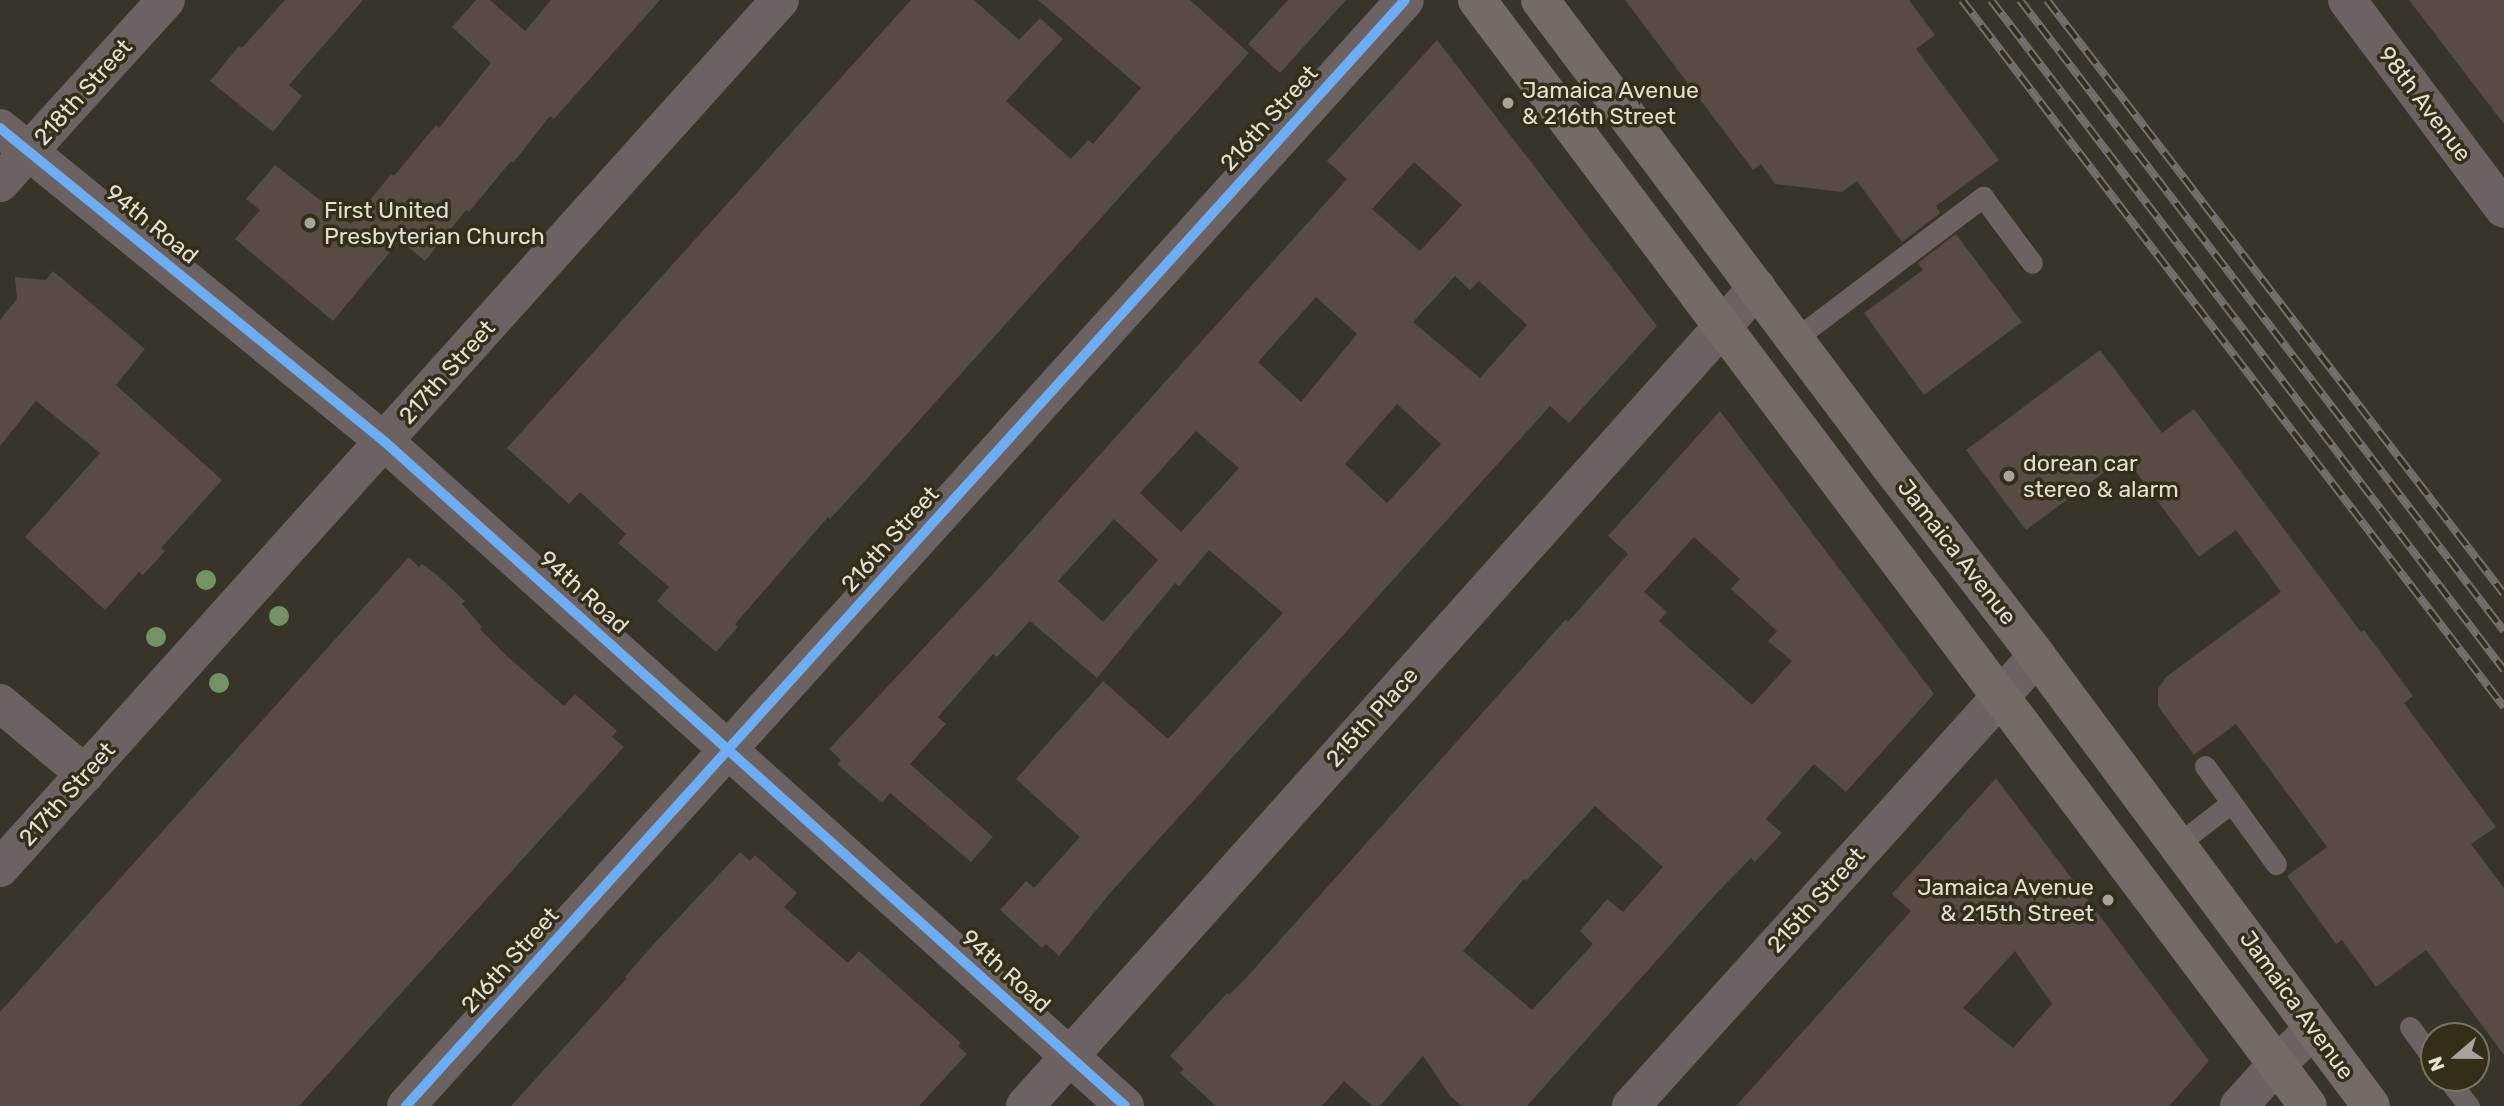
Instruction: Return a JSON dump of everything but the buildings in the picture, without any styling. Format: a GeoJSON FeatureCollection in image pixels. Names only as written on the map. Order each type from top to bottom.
{"type":"FeatureCollection","features":[{"type":"Feature","properties":{"kind":"main road"},"geometry":{"type":"LineString","coordinates":[[1477,0],[1720,327],[2001,695],[2308,1106]]}},
{"type":"Feature","properties":{"kind":"main road","name":"Jamaica Avenue"},"geometry":{"type":"LineString","coordinates":[[1539,0],[2038,656],[2371,1106]]}},
{"type":"Feature","properties":{"kind":"street","name":"218th Street"},"geometry":{"type":"LineString","coordinates":[[0,183],[14,140],[166,0]]}},
{"type":"Feature","properties":{"kind":"street","name":"217th Street"},"geometry":{"type":"LineString","coordinates":[[0,869],[780,0]]}},
{"type":"Feature","properties":{"kind":"street","name":"216th Street"},"geometry":{"type":"LineString","coordinates":[[406,1106],[1405,0]]}},
{"type":"Feature","properties":{"kind":"street","name":"98th Avenue"},"geometry":{"type":"LineString","coordinates":[[2347,0],[2504,209]]}},
{"type":"Feature","properties":{"kind":"street","name":"94th Road"},"geometry":{"type":"LineString","coordinates":[[14,140],[385,442],[1125,1106]]}},
{"type":"Feature","properties":{"kind":"street","name":"215th Place"},"geometry":{"type":"LineString","coordinates":[[1025,1106],[1757,288]]}},
{"type":"Feature","properties":{"kind":"street","name":"215th Street"},"geometry":{"type":"LineString","coordinates":[[1631,1106],[2038,656]]}},
{"type":"Feature","properties":{"kind":"street"},"geometry":{"type":"LineString","coordinates":[[0,703],[85,774]]}},
{"type":"Feature","properties":{"kind":"street"},"geometry":{"type":"LineString","coordinates":[[2239,1106],[2314,1029]]}},
{"type":"Feature","properties":{"kind":"lane"},"geometry":{"type":"LineString","coordinates":[[1795,339],[1983,197],[2032,263]]}},
{"type":"Feature","properties":{"kind":"lane"},"geometry":{"type":"LineString","coordinates":[[2205,766],[2276,864]]}},
{"type":"Feature","properties":{"kind":"lane"},"geometry":{"type":"LineString","coordinates":[[2178,844],[2231,803]]}},
{"type":"Feature","properties":{"kind":"lane"},"geometry":{"type":"LineString","coordinates":[[2410,1027],[2420,1041]]}},
{"type":"Feature","properties":{"kind":"railway"},"geometry":{"type":"LineString","coordinates":[[1962,0],[2504,707]]}},
{"type":"Feature","properties":{"kind":"railway"},"geometry":{"type":"LineString","coordinates":[[1991,0],[2504,670]]}},
{"type":"Feature","properties":{"kind":"railway"},"geometry":{"type":"LineString","coordinates":[[2020,0],[2504,631]]}},
{"type":"Feature","properties":{"kind":"railway"},"geometry":{"type":"LineString","coordinates":[[2047,0],[2504,594]]}},
{"type":"Feature","properties":{"kind":"cycle path"},"geometry":{"type":"LineString","coordinates":[[406,1106],[1405,0]]}},
{"type":"Feature","properties":{"kind":"cycle path"},"geometry":{"type":"LineString","coordinates":[[0,128],[385,442],[1125,1106]]}},
{"type":"Feature","properties":{"kind":"place","name":"Jamaica Avenue & 216th Street"},"geometry":{"type":"Point","coordinates":[1508,103]}},
{"type":"Feature","properties":{"kind":"place","name":"First United Presbyterian Church"},"geometry":{"type":"Point","coordinates":[310,223]}},
{"type":"Feature","properties":{"kind":"place","name":"dorean car stereo & alarm"},"geometry":{"type":"Point","coordinates":[2009,476]}},
{"type":"Feature","properties":{"kind":"place","name":"Jamaica Avenue & 215th Street"},"geometry":{"type":"Point","coordinates":[2108,900]}}]}
